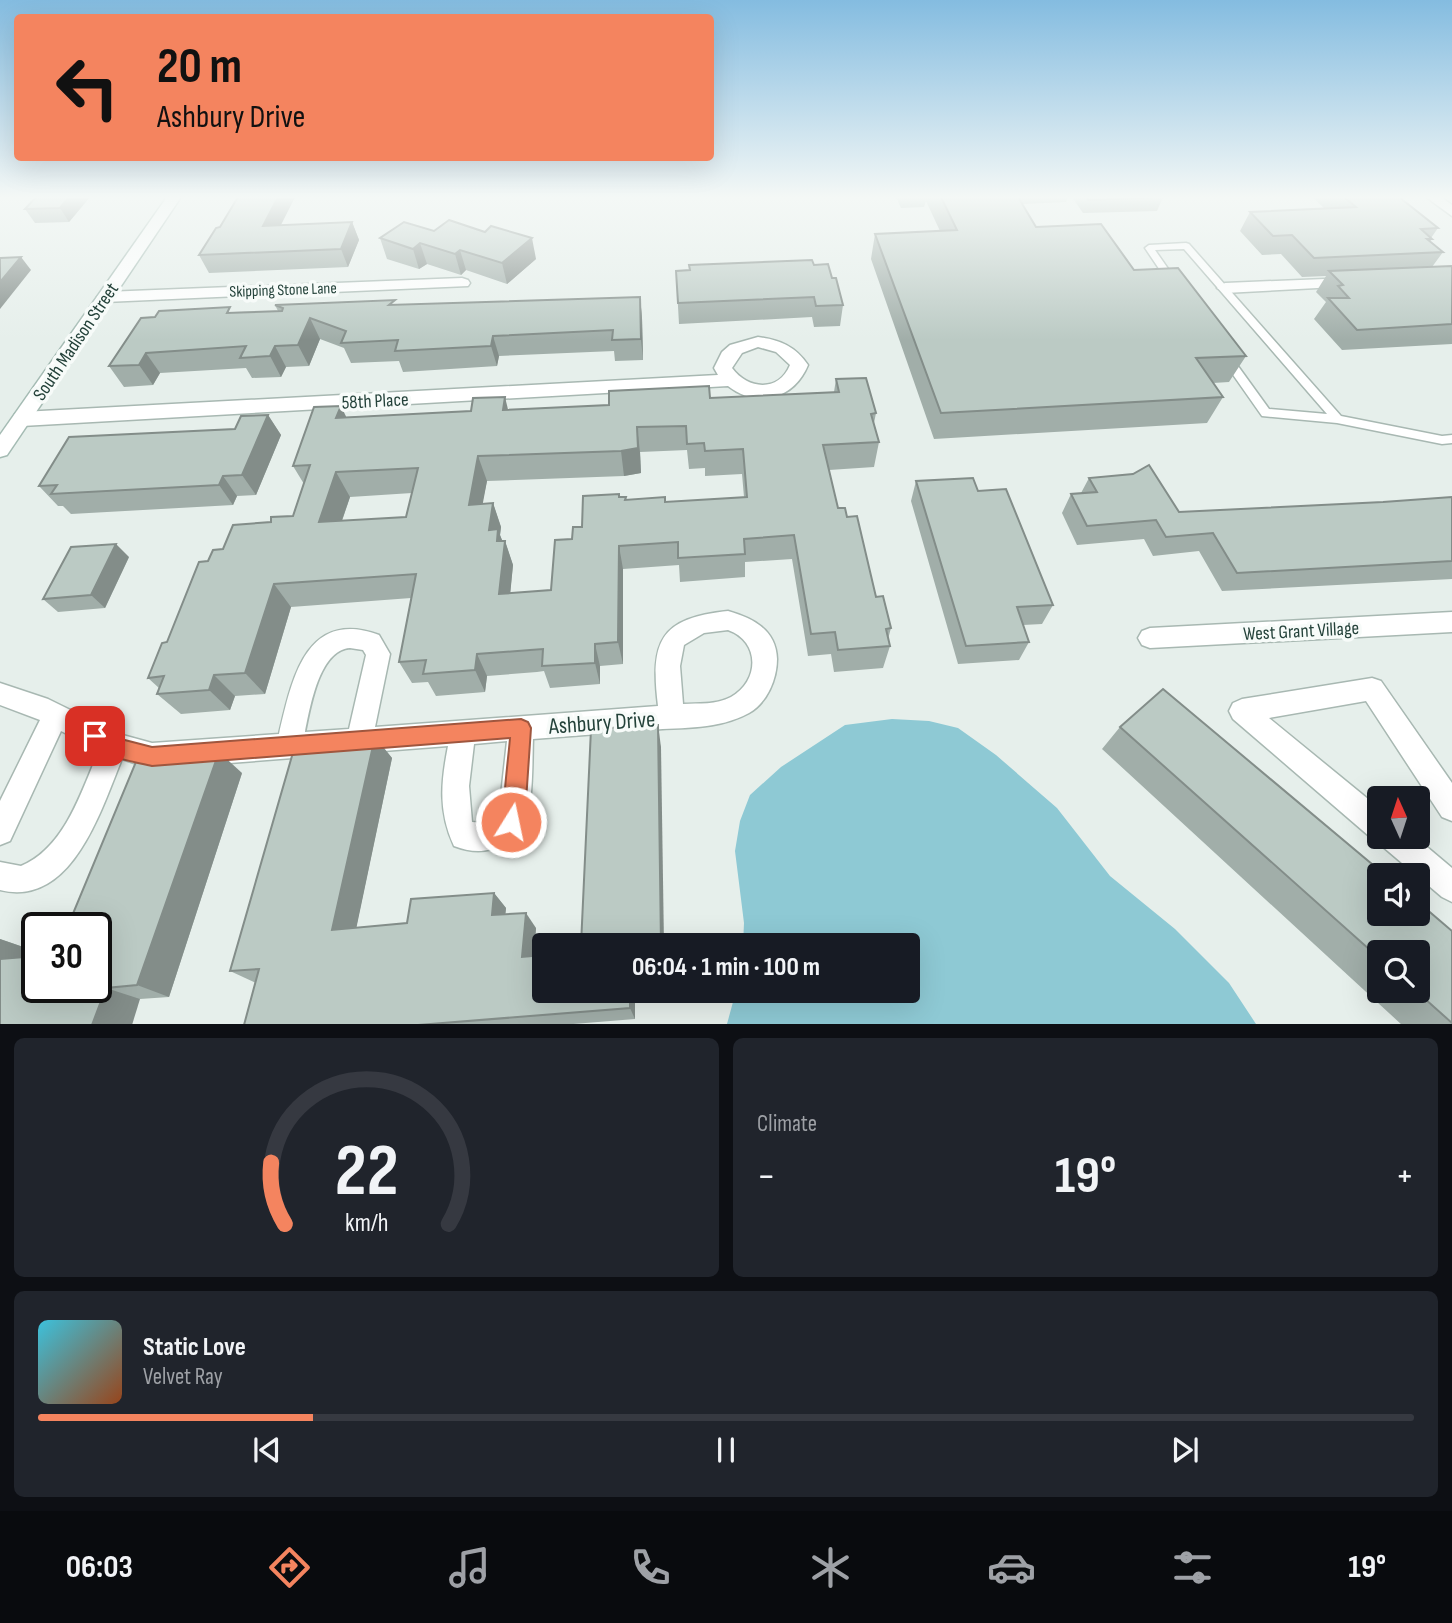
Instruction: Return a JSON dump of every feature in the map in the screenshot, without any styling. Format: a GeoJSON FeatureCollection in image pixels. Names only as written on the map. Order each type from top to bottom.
{"type":"FeatureCollection","features":[{"type":"Feature","properties":{"kind":"street","name":"South Madison Street"},"geometry":{"type":"LineString","coordinates":[[0,450],[141,245]]}},
{"type":"Feature","properties":{"kind":"street"},"geometry":{"type":"LineString","coordinates":[[1225,288],[1372,282]]}},
{"type":"Feature","properties":{"kind":"street","name":"Skipping Stone Lane"},"geometry":{"type":"LineString","coordinates":[[105,298],[462,283]]}},
{"type":"Feature","properties":{"kind":"street","name":"58th Place"},"geometry":{"type":"LineString","coordinates":[[22,419],[729,380]]}},
{"type":"Feature","properties":{"kind":"street","name":"West Grant Village"},"geometry":{"type":"LineString","coordinates":[[1150,638],[1452,622]]}},
{"type":"Feature","properties":{"kind":"street"},"geometry":{"type":"LineString","coordinates":[[289,745],[314,662],[328,644],[352,636],[371,642],[377,654],[360,739]]}},
{"type":"Feature","properties":{"kind":"street"},"geometry":{"type":"LineString","coordinates":[[1367,816],[1242,711],[1372,689],[1452,807]]}},
{"type":"Feature","properties":{"kind":"street","name":"Ashbury Drive"},"geometry":{"type":"LineString","coordinates":[[0,694],[30,702],[114,747],[152,756],[672,717]]}},
{"type":"Feature","properties":{"kind":"street"},"geometry":{"type":"LineString","coordinates":[[0,831],[55,715]]}},
{"type":"Feature","properties":{"kind":"street"},"geometry":{"type":"LineString","coordinates":[[463,732],[455,794],[456,823],[464,836],[488,837],[511,822],[516,801],[521,728]]}},
{"type":"Feature","properties":{"kind":"street"},"geometry":{"type":"LineString","coordinates":[[0,876],[20,880],[54,864],[70,844],[114,747]]}},
{"type":"Feature","properties":{"kind":"street"},"geometry":{"type":"LineString","coordinates":[[1407,849],[1452,887]]}},
{"type":"Feature","properties":{"kind":"lane"},"geometry":{"type":"LineString","coordinates":[[1180,292],[1149,248],[1186,246],[1337,419]]}},
{"type":"Feature","properties":{"kind":"lane"},"geometry":{"type":"LineString","coordinates":[[1219,347],[1266,414],[1337,419],[1442,440],[1452,439]]}},
{"type":"Feature","properties":{"kind":"water"},"geometry":{"type":"Polygon","coordinates":[[[892,719],[929,721],[958,728],[996,755],[1057,808],[1110,876],[1175,929],[1229,983],[1256,1024],[727,1024],[733,1003],[920,1003],[920,933],[744,933],[735,851],[740,821],[750,795],[781,767],[845,725],[892,719]]]}},
{"type":"Feature","properties":{"kind":"building"},"geometry":{"type":"Polygon","coordinates":[[[205,245],[343,245],[341,249],[199,255],[205,245]]]}},
{"type":"Feature","properties":{"kind":"building"},"geometry":{"type":"Polygon","coordinates":[[[400,245],[418,245],[413,249],[400,245]]]}},
{"type":"Feature","properties":{"kind":"building"},"geometry":{"type":"Polygon","coordinates":[[[426,245],[524,245],[502,263],[460,250],[455,254],[426,245]]]}},
{"type":"Feature","properties":{"kind":"building"},"geometry":{"type":"Polygon","coordinates":[[[879,245],[1116,245],[1134,270],[1178,268],[1246,356],[1196,358],[1223,397],[941,413],[879,245]]]}},
{"type":"Feature","properties":{"kind":"building"},"geometry":{"type":"Polygon","coordinates":[[[1301,245],[1434,245],[1443,252],[1314,258],[1301,245]]]}},
{"type":"Feature","properties":{"kind":"building"},"geometry":{"type":"Polygon","coordinates":[[[21,257],[0,282],[0,258],[21,257]]]}},
{"type":"Feature","properties":{"kind":"building"},"geometry":{"type":"Polygon","coordinates":[[[812,260],[814,265],[828,264],[832,278],[836,278],[843,305],[816,306],[814,297],[678,303],[676,271],[690,270],[689,265],[812,260]]]}},
{"type":"Feature","properties":{"kind":"building"},"geometry":{"type":"Polygon","coordinates":[[[1452,266],[1452,324],[1357,330],[1328,298],[1349,298],[1338,286],[1343,285],[1329,271],[1452,266]]]}},
{"type":"Feature","properties":{"kind":"building"},"geometry":{"type":"Polygon","coordinates":[[[640,297],[641,339],[612,340],[613,330],[493,336],[491,346],[395,351],[398,340],[341,343],[346,331],[310,318],[298,345],[275,346],[270,356],[240,358],[246,346],[146,353],[139,365],[109,366],[141,318],[155,317],[159,311],[230,307],[227,313],[282,311],[283,308],[275,305],[395,300],[389,305],[640,297]]]}},
{"type":"Feature","properties":{"kind":"building"},"geometry":{"type":"Polygon","coordinates":[[[866,378],[876,413],[871,414],[879,442],[823,445],[838,508],[845,508],[847,517],[857,516],[876,597],[883,596],[891,628],[886,629],[890,646],[838,650],[835,632],[811,634],[794,535],[744,539],[745,554],[678,558],[678,542],[619,546],[618,642],[595,644],[595,663],[542,666],[543,649],[477,654],[475,670],[423,674],[426,660],[399,662],[416,574],[274,584],[245,673],[214,675],[209,690],[157,694],[164,676],[148,678],[162,643],[167,642],[199,562],[208,561],[213,550],[223,549],[233,525],[271,522],[271,517],[293,516],[310,465],[293,466],[314,407],[341,406],[336,418],[471,411],[473,398],[505,397],[503,410],[609,405],[609,391],[709,386],[710,398],[839,392],[836,379],[866,378]],[[686,426],[637,427],[638,448],[621,451],[478,456],[469,505],[493,503],[489,530],[498,529],[497,541],[505,541],[499,594],[551,590],[555,540],[572,539],[573,527],[582,527],[583,496],[619,494],[619,497],[626,497],[625,500],[665,497],[665,502],[747,497],[743,449],[705,451],[704,443],[687,444],[686,426]],[[418,468],[336,472],[319,522],[406,517],[418,468]]]}},
{"type":"Feature","properties":{"kind":"building"},"geometry":{"type":"Polygon","coordinates":[[[268,415],[242,475],[223,476],[219,485],[51,494],[57,485],[39,486],[69,437],[235,429],[241,416],[268,415]]]}},
{"type":"Feature","properties":{"kind":"building"},"geometry":{"type":"Polygon","coordinates":[[[1149,465],[1179,512],[1452,497],[1452,561],[1237,573],[1213,533],[1166,537],[1156,520],[1087,526],[1071,494],[1097,492],[1089,478],[1133,474],[1149,465]]]}},
{"type":"Feature","properties":{"kind":"building"},"geometry":{"type":"Polygon","coordinates":[[[973,478],[978,491],[1006,489],[1053,605],[1017,607],[1029,642],[966,646],[916,481],[973,478]]]}},
{"type":"Feature","properties":{"kind":"building"},"geometry":{"type":"Polygon","coordinates":[[[116,544],[91,595],[43,599],[71,547],[116,544]]]}},
{"type":"Feature","properties":{"kind":"building"},"geometry":{"type":"Polygon","coordinates":[[[1163,689],[1371,863],[1367,863],[1367,926],[1430,926],[1430,912],[1452,931],[1452,1023],[1430,1003],[1430,940],[1367,940],[1367,947],[1120,727],[1163,689]]]}},
{"type":"Feature","properties":{"kind":"building"},"geometry":{"type":"Polygon","coordinates":[[[658,725],[661,933],[582,933],[591,729],[658,725]]]}},
{"type":"Feature","properties":{"kind":"building"},"geometry":{"type":"Polygon","coordinates":[[[375,737],[332,930],[407,923],[411,899],[494,893],[492,915],[526,913],[522,957],[532,956],[532,1003],[630,1003],[630,1008],[430,1024],[244,1024],[259,969],[230,971],[296,742],[375,737]]]}},
{"type":"Feature","properties":{"kind":"building"},"geometry":{"type":"Polygon","coordinates":[[[219,752],[137,985],[112,987],[112,912],[74,912],[138,757],[219,752]]]}},
{"type":"Feature","properties":{"kind":"building"},"geometry":{"type":"Polygon","coordinates":[[[21,957],[21,1003],[100,1003],[92,1024],[0,1024],[0,959],[21,957]]]}},
{"type":"Feature","properties":{"kind":"route"},"geometry":{"type":"LineString","coordinates":[[95,736],[114,747],[152,756],[521,728],[516,801],[511,822]]}}]}
